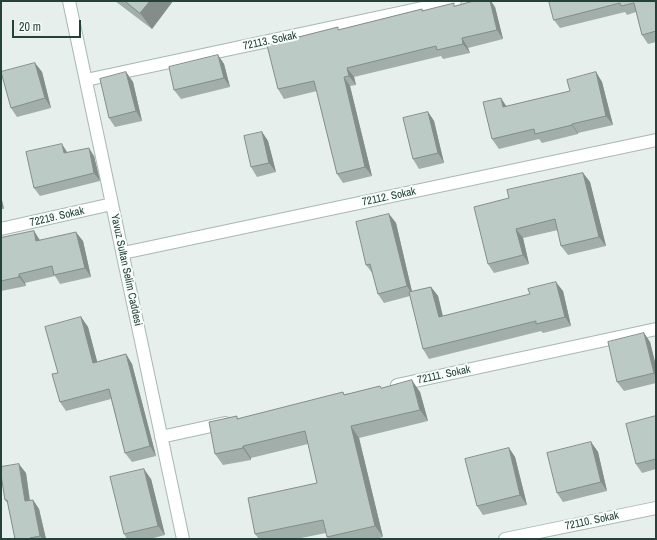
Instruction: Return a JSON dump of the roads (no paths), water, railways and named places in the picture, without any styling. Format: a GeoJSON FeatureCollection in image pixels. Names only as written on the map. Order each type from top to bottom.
{"type":"FeatureCollection","features":[{"type":"Feature","properties":{"kind":"street","name":"Yavuz Sultan Selim Caddesi"},"geometry":{"type":"LineString","coordinates":[[70,1],[183,539]]}},
{"type":"Feature","properties":{"kind":"street","name":"72113. Sokak"},"geometry":{"type":"LineString","coordinates":[[86,80],[454,1]]}},
{"type":"Feature","properties":{"kind":"street","name":"72112. Sokak"},"geometry":{"type":"LineString","coordinates":[[123,253],[656,140]]}},
{"type":"Feature","properties":{"kind":"street","name":"72219. Sokak"},"geometry":{"type":"LineString","coordinates":[[1,229],[112,204]]}},
{"type":"Feature","properties":{"kind":"street","name":"72111. Sokak"},"geometry":{"type":"LineString","coordinates":[[385,388],[656,329]]}},
{"type":"Feature","properties":{"kind":"street"},"geometry":{"type":"LineString","coordinates":[[161,436],[238,420]]}},
{"type":"Feature","properties":{"kind":"street","name":"72110. Sokak"},"geometry":{"type":"LineString","coordinates":[[505,539],[656,508]]}}]}
